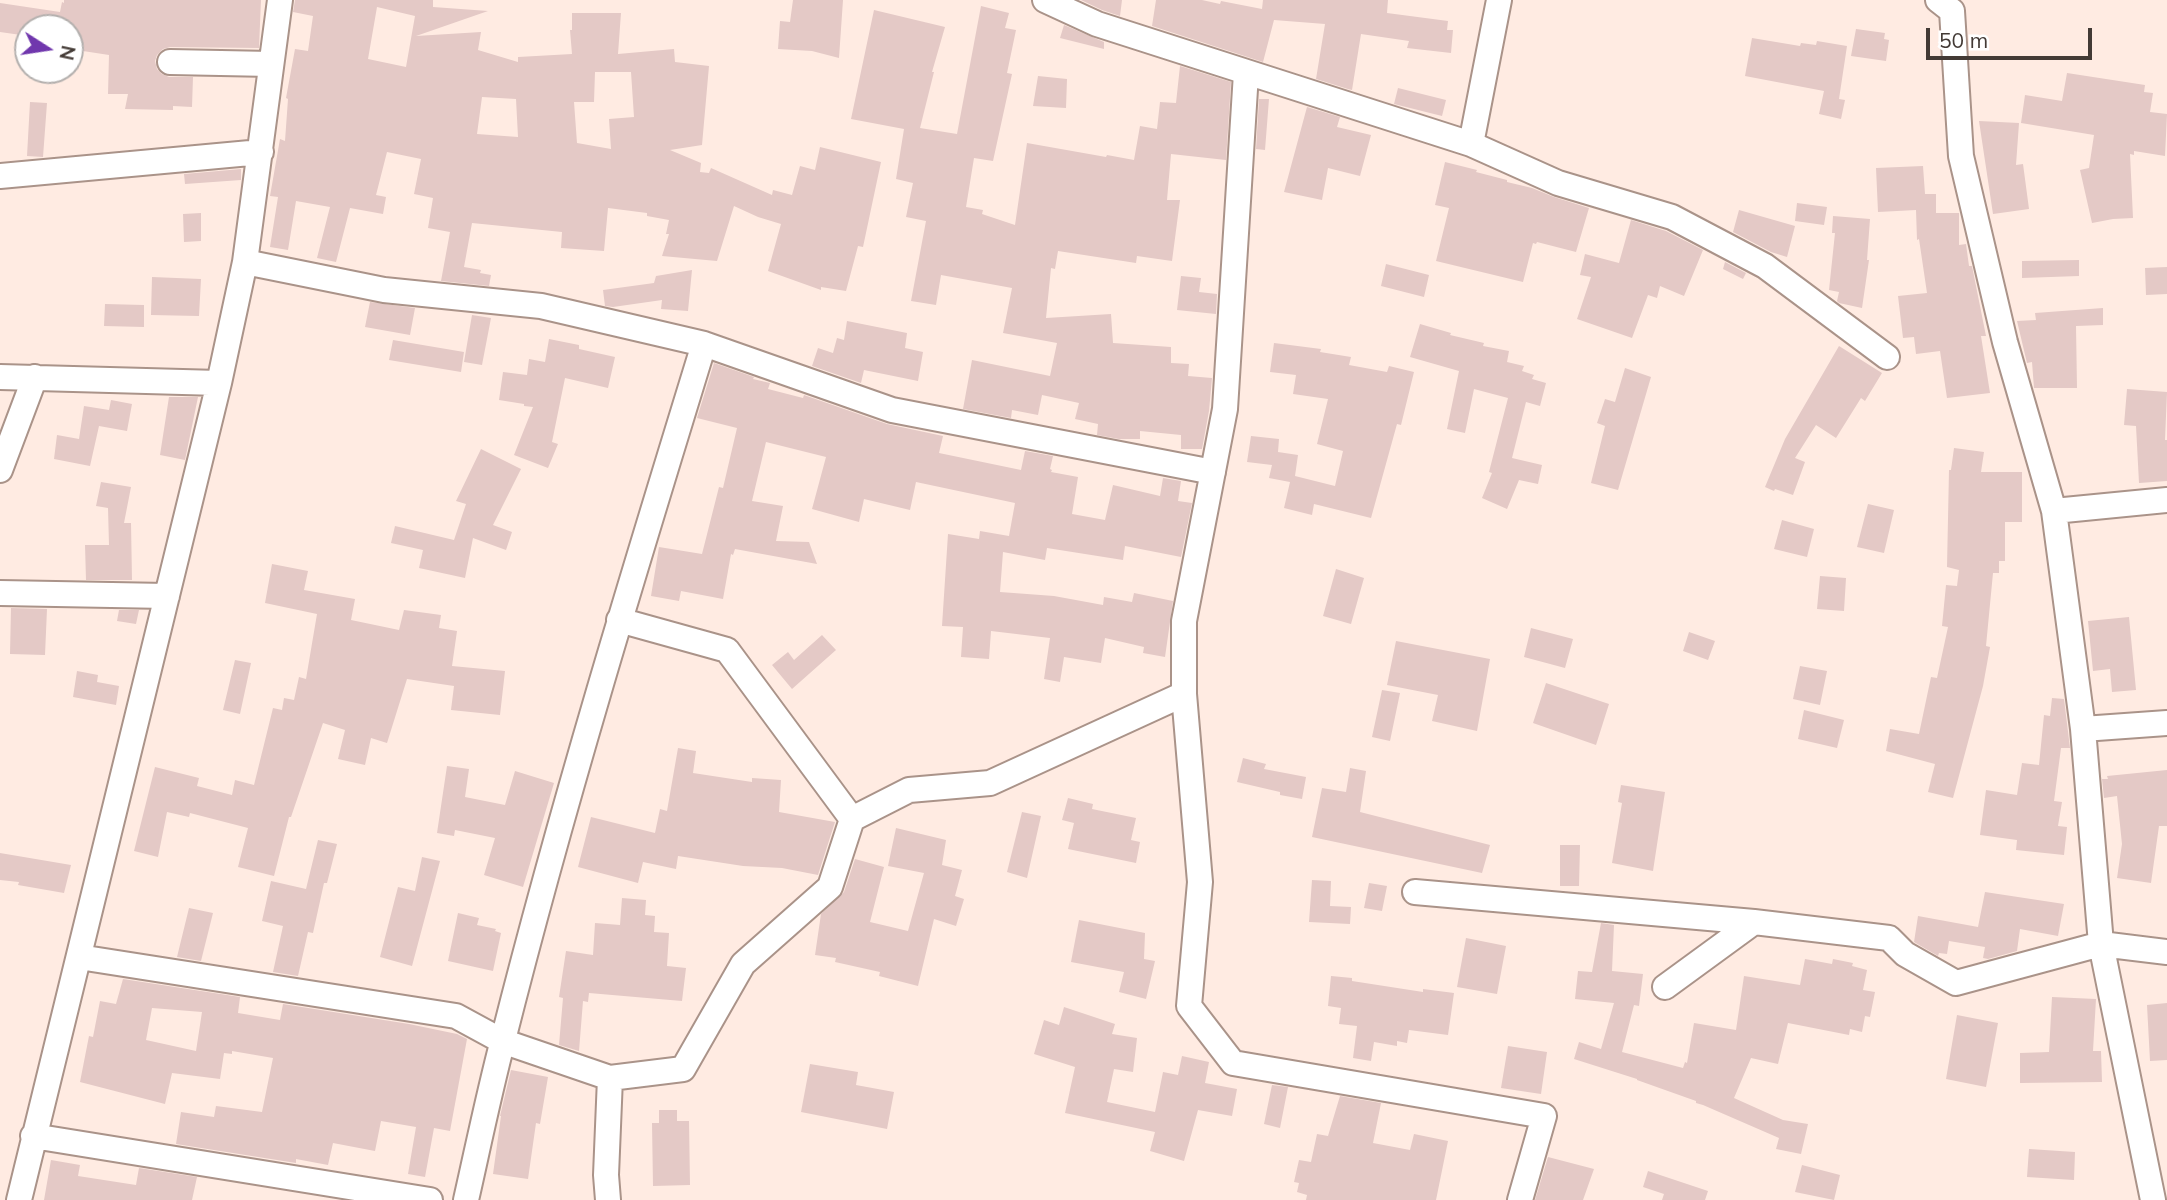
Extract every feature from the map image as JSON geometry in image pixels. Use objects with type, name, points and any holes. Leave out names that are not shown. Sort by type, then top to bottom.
[{"type":"street","points":[[19,1200],[219,383],[245,262],[280,0]]},
{"type":"street","points":[[1045,0],[1097,24],[1471,144],[1558,183],[1672,217],[1765,266],[1887,357]]},
{"type":"street","points":[[1471,144],[1499,0]]},
{"type":"street","points":[[1947,4],[1961,156],[2005,342],[2054,511],[2083,729],[2101,944],[2153,1200]]},
{"type":"street","points":[[170,62],[271,64]]},
{"type":"street","points":[[1246,73],[1225,409],[1184,621],[1184,694],[1200,882],[1189,1006],[1233,1063],[1544,1116],[1520,1200]]},
{"type":"street","points":[[0,176],[261,152]]},
{"type":"street","points":[[245,262],[384,290],[541,306],[704,344],[892,410],[1213,472]]},
{"type":"street","points":[[466,1200],[502,1041],[619,620],[704,344]]},
{"type":"street","points":[[0,377],[219,383]]},
{"type":"street","points":[[0,470],[35,377]]},
{"type":"street","points":[[2054,511],[2167,500]]},
{"type":"street","points":[[0,593],[167,596]]},
{"type":"street","points":[[619,620],[727,650],[852,819]]},
{"type":"street","points":[[79,957],[456,1016],[502,1041],[610,1078],[682,1069],[743,964],[830,887],[852,819],[909,790],[990,783],[1184,694]]},
{"type":"street","points":[[2083,729],[2167,723]]},
{"type":"street","points":[[1415,892],[1754,922],[1889,938],[1905,954],[1956,983],[2101,944],[2167,952]]},
{"type":"street","points":[[1665,988],[1754,922]]},
{"type":"street","points":[[608,1200],[606,1175],[610,1078]]},
{"type":"street","points":[[33,1136],[430,1200]]},
{"type":"building","points":[[64,0],[261,0],[259,48],[163,49],[155,61],[162,74],[169,77],[193,77],[192,107],[173,106],[173,110],[125,109],[128,94],[108,94],[109,55],[84,51],[84,14],[14,14],[14,34],[0,32],[0,3],[60,12],[62,2],[64,3]]},
{"type":"building","points":[[295,0],[433,0],[433,7],[488,11],[416,36],[481,32],[478,50],[518,62],[518,57],[572,54],[572,13],[621,13],[618,54],[674,49],[675,62],[709,66],[702,145],[670,150],[701,163],[700,172],[709,173],[711,168],[772,195],[773,190],[792,195],[800,166],[815,170],[820,147],[881,162],[863,247],[858,246],[846,291],[821,287],[821,290],[768,271],[781,224],[734,206],[717,261],[662,256],[669,234],[666,234],[669,220],[647,216],[647,213],[608,208],[604,251],[561,248],[562,232],[472,223],[464,267],[491,275],[489,286],[441,281],[450,232],[428,228],[433,198],[414,194],[421,159],[387,152],[376,195],[386,197],[383,214],[350,208],[336,262],[317,258],[330,207],[296,201],[288,250],[270,247],[278,197],[270,196],[280,139],[285,141],[286,98],[295,49],[308,51],[313,16],[293,12]],"holes":[[[377,7],[415,16],[406,67],[368,59]],[[595,72],[631,72],[634,117],[609,119],[611,149],[577,143],[574,102],[594,102]],[[482,97],[516,99],[518,137],[477,134]]]},
{"type":"building","points":[[793,0],[843,0],[839,58],[812,51],[778,49],[780,21],[790,22]]},
{"type":"building","points":[[1081,0],[1122,0],[1120,16],[1102,10]]},
{"type":"building","points":[[1156,0],[1202,0],[1220,4],[1221,1],[1262,9],[1263,0],[1388,0],[1387,13],[1448,21],[1447,30],[1453,30],[1451,53],[1407,48],[1409,41],[1361,34],[1352,90],[1316,79],[1325,24],[1274,20],[1263,62],[1152,26]]},
{"type":"building","points":[[981,6],[1009,13],[1005,28],[1016,30],[1007,73],[1012,74],[993,161],[974,158],[966,207],[983,210],[982,214],[1015,225],[1027,143],[1134,160],[1140,126],[1157,129],[1160,102],[1176,103],[1180,66],[1231,82],[1226,160],[1171,154],[1167,200],[1180,200],[1172,261],[1137,256],[1136,263],[1058,251],[1055,269],[1051,268],[1046,318],[1111,314],[1113,343],[1171,347],[1171,363],[1189,364],[1188,376],[1212,378],[1202,449],[1181,449],[1181,435],[1140,431],[1140,439],[1119,439],[1097,435],[1098,424],[1075,419],[1079,403],[1042,395],[1038,415],[1012,410],[1011,418],[963,409],[972,360],[1050,376],[1057,343],[1003,333],[1012,288],[941,275],[936,305],[911,301],[926,221],[906,217],[913,183],[896,179],[904,129],[851,119],[874,10],[945,27],[920,128],[957,134]]},
{"type":"building","points":[[1064,25],[1104,42],[1104,49],[1060,38]]},
{"type":"building","points":[[1856,29],[1885,33],[1884,39],[1889,40],[1886,61],[1851,56]]},
{"type":"building","points":[[1752,38],[1800,46],[1801,43],[1816,45],[1817,41],[1847,46],[1839,99],[1845,100],[1841,119],[1819,114],[1824,91],[1745,76]]},
{"type":"building","points":[[2067,73],[2145,85],[2144,92],[2153,93],[2150,112],[2167,114],[2165,156],[2134,151],[2134,155],[2130,154],[2133,218],[2092,223],[2080,170],[2089,168],[2094,135],[2021,123],[2025,95],[2062,101]]},
{"type":"building","points":[[1038,76],[1067,79],[1066,108],[1033,106]]},
{"type":"building","points":[[1398,88],[1446,100],[1442,116],[1394,104]]},
{"type":"building","points":[[1259,99],[1269,99],[1265,150],[1256,149]]},
{"type":"building","points":[[30,102],[47,103],[43,157],[27,156]]},
{"type":"building","points":[[1307,107],[1340,117],[1337,127],[1371,135],[1360,176],[1328,168],[1322,200],[1284,192]]},
{"type":"building","points":[[1979,121],[2019,123],[2016,165],[2023,164],[2029,209],[1993,214]]},
{"type":"building","points":[[1445,162],[1477,170],[1476,172],[1589,208],[1576,252],[1533,243],[1523,282],[1436,261],[1449,208],[1435,205]]},
{"type":"building","points":[[1923,166],[1925,194],[1936,194],[1936,213],[1959,213],[1959,245],[1966,244],[1986,336],[1981,336],[1990,393],[1947,398],[1940,351],[1916,354],[1914,337],[1903,338],[1898,296],[1927,293],[1919,239],[1917,240],[1916,210],[1878,212],[1876,168]]},
{"type":"building","points":[[241,169],[241,180],[185,184],[184,174]]},
{"type":"building","points":[[1797,203],[1827,207],[1824,225],[1795,221]]},
{"type":"building","points":[[1739,210],[1795,226],[1787,257],[1771,252],[1733,232]]},
{"type":"building","points":[[201,213],[201,241],[184,242],[183,214]]},
{"type":"building","points":[[1833,216],[1870,219],[1869,260],[1862,308],[1839,303],[1839,292],[1829,290],[1835,233],[1832,233]]},
{"type":"building","points":[[1631,220],[1666,231],[1703,250],[1684,296],[1660,286],[1657,298],[1648,295],[1632,338],[1577,319],[1591,277],[1580,275],[1585,254],[1619,263]]},
{"type":"building","points":[[2079,260],[2079,276],[2022,278],[2022,261]]},
{"type":"building","points":[[1725,262],[1746,273],[1743,279],[1723,269]]},
{"type":"building","points":[[1386,264],[1429,275],[1424,297],[1381,286]]},
{"type":"building","points":[[2167,267],[2167,294],[2146,295],[2145,268]]},
{"type":"building","points":[[692,270],[688,311],[661,309],[662,300],[605,306],[603,290],[654,283],[656,276]]},
{"type":"building","points":[[1181,276],[1201,278],[1199,292],[1217,294],[1216,314],[1177,310]]},
{"type":"building","points":[[152,277],[201,279],[199,316],[151,315]]},
{"type":"building","points":[[370,302],[415,308],[410,335],[365,327]]},
{"type":"building","points":[[105,304],[144,305],[144,327],[104,326]]},
{"type":"building","points":[[2103,308],[2103,325],[2076,326],[2077,388],[2034,388],[2032,362],[2027,363],[2017,321],[2036,320],[2035,313]]},
{"type":"building","points":[[472,315],[491,318],[482,365],[464,362]]},
{"type":"building","points":[[847,321],[907,333],[905,348],[923,352],[918,381],[864,370],[861,383],[812,366],[818,348],[833,353],[837,338],[844,340]]},
{"type":"building","points":[[1420,324],[1484,343],[1483,346],[1509,351],[1507,362],[1524,366],[1522,371],[1534,375],[1532,379],[1546,383],[1540,406],[1526,402],[1512,458],[1542,465],[1538,484],[1519,480],[1507,509],[1482,498],[1492,473],[1489,472],[1508,398],[1474,389],[1465,433],[1447,429],[1459,371],[1410,357]]},
{"type":"building","points":[[549,339],[579,345],[579,349],[615,357],[608,388],[565,378],[552,442],[558,444],[548,468],[514,455],[533,407],[499,400],[503,372],[527,375],[529,359],[545,362]]},
{"type":"building","points":[[393,340],[464,352],[461,372],[389,360]]},
{"type":"building","points":[[1274,343],[1321,349],[1320,352],[1351,357],[1349,365],[1387,372],[1389,366],[1414,372],[1401,425],[1397,424],[1371,518],[1314,504],[1312,515],[1284,508],[1290,482],[1269,478],[1272,465],[1247,462],[1251,436],[1279,439],[1278,452],[1298,455],[1295,476],[1335,486],[1343,451],[1317,444],[1328,399],[1293,394],[1296,375],[1270,372]]},
{"type":"building","points":[[1839,346],[1882,373],[1865,401],[1861,398],[1836,438],[1816,425],[1795,458],[1805,462],[1793,495],[1765,487],[1785,439]]},
{"type":"building","points":[[714,363],[770,383],[768,389],[803,398],[804,395],[887,424],[943,436],[939,453],[1021,470],[1025,451],[1053,456],[1051,472],[1078,477],[1072,514],[1105,520],[1113,485],[1160,496],[1163,478],[1181,481],[1178,501],[1192,503],[1181,557],[1125,546],[1123,560],[1047,548],[1045,560],[1003,552],[1000,592],[1054,596],[1103,605],[1104,597],[1132,602],[1134,593],[1173,601],[1165,657],[1143,653],[1144,647],[1105,638],[1101,663],[1064,657],[1060,682],[1044,679],[1050,638],[991,631],[989,659],[961,657],[963,627],[942,626],[948,534],[979,539],[980,531],[1009,536],[1015,503],[916,482],[910,510],[864,499],[859,522],[812,509],[826,457],[766,442],[752,501],[783,506],[776,541],[809,542],[817,564],[735,549],[733,555],[731,554],[723,599],[681,591],[679,601],[651,596],[659,547],[702,554],[719,487],[723,488],[737,428],[697,418]]},
{"type":"building","points":[[1625,368],[1651,377],[1618,490],[1591,483],[1605,426],[1597,423],[1605,399],[1615,402]]},
{"type":"building","points":[[2127,389],[2167,392],[2167,481],[2139,483],[2136,426],[2124,425]]},
{"type":"building","points":[[169,397],[198,397],[185,460],[160,455]]},
{"type":"building","points":[[111,400],[132,404],[127,431],[99,426],[90,466],[54,459],[57,435],[79,439],[84,406],[109,410]]},
{"type":"building","points":[[1954,448],[1984,452],[1981,472],[2022,472],[2022,522],[2005,522],[2005,561],[1999,561],[1999,573],[1993,573],[1986,646],[1990,647],[1983,686],[1953,798],[1928,792],[1935,764],[1886,751],[1890,729],[1919,734],[1931,677],[1937,678],[1948,627],[1942,626],[1946,585],[1957,586],[1959,570],[1947,567],[1949,470]]},
{"type":"building","points":[[481,449],[521,469],[493,525],[512,532],[506,550],[473,538],[465,578],[419,568],[423,550],[391,543],[395,526],[454,540],[466,504],[456,501]]},
{"type":"building","points":[[101,482],[131,487],[124,523],[131,523],[132,580],[86,580],[85,545],[109,545],[108,508],[96,506]]},
{"type":"building","points":[[1868,504],[1894,510],[1884,553],[1857,547]]},
{"type":"building","points":[[1782,520],[1814,529],[1807,557],[1774,549]]},
{"type":"building","points":[[272,564],[308,571],[304,590],[355,599],[351,620],[399,630],[404,610],[441,615],[439,628],[457,631],[452,666],[505,671],[500,715],[451,710],[454,686],[407,679],[387,743],[371,738],[365,765],[338,759],[345,730],[323,723],[289,817],[274,876],[238,867],[248,828],[190,813],[189,817],[167,812],[158,857],[134,851],[155,767],[199,778],[197,786],[232,795],[235,780],[254,785],[273,708],[282,710],[284,698],[294,700],[299,677],[306,679],[317,614],[265,603]]},
{"type":"building","points":[[1336,569],[1364,578],[1351,624],[1323,616]]},
{"type":"building","points":[[1820,576],[1846,578],[1844,611],[1817,609]]},
{"type":"building","points":[[11,608],[47,609],[45,655],[10,654]]},
{"type":"building","points":[[119,610],[139,610],[136,624],[117,621]]},
{"type":"building","points":[[2129,617],[2136,690],[2112,692],[2110,669],[2093,671],[2088,621]]},
{"type":"building","points":[[1531,628],[1573,639],[1565,668],[1524,657]]},
{"type":"building","points":[[1689,632],[1715,641],[1708,660],[1683,651]]},
{"type":"building","points":[[822,635],[836,650],[792,689],[772,665],[788,652],[794,660]]},
{"type":"building","points":[[1396,641],[1490,659],[1477,731],[1432,721],[1438,695],[1387,685]]},
{"type":"building","points":[[235,660],[251,663],[240,714],[223,710]]},
{"type":"building","points":[[1800,666],[1827,671],[1820,705],[1793,699]]},
{"type":"building","points":[[77,671],[98,675],[97,682],[119,686],[116,705],[73,697]]},
{"type":"building","points":[[1546,683],[1609,704],[1596,745],[1533,723]]},
{"type":"building","points":[[1382,690],[1400,693],[1390,741],[1372,737]]},
{"type":"building","points":[[2052,698],[2064,699],[2070,748],[2061,748],[2054,801],[2062,802],[2058,826],[2067,827],[2064,855],[2016,850],[2017,840],[1980,835],[1986,790],[2017,795],[2022,763],[2039,765],[2044,715],[2050,716]]},
{"type":"building","points":[[1804,710],[1844,720],[1837,748],[1798,739]]},
{"type":"building","points":[[678,748],[696,751],[693,773],[752,782],[752,778],[781,780],[779,812],[835,822],[818,875],[678,856],[676,869],[643,862],[638,883],[578,867],[591,817],[655,833],[660,809],[667,811]]},
{"type":"building","points":[[1243,758],[1266,764],[1264,769],[1306,777],[1302,799],[1237,782]]},
{"type":"building","points":[[447,766],[469,769],[465,797],[505,805],[515,771],[554,783],[523,887],[484,875],[495,838],[455,830],[454,836],[437,833]]},
{"type":"building","points":[[1350,768],[1366,771],[1360,812],[1490,845],[1482,873],[1312,837],[1322,788],[1346,792]]},
{"type":"building","points":[[2167,770],[2167,826],[2159,826],[2151,883],[2117,878],[2122,844],[2117,796],[2104,798],[2102,779],[2108,779],[2107,776]]},
{"type":"building","points":[[1621,785],[1665,792],[1653,871],[1612,863],[1622,803],[1618,802]]},
{"type":"building","points":[[1068,798],[1093,804],[1092,809],[1136,818],[1131,840],[1140,842],[1136,863],[1068,849],[1074,823],[1062,820]]},
{"type":"building","points":[[1022,812],[1041,816],[1027,878],[1007,872]]},
{"type":"building","points":[[896,828],[946,840],[942,865],[962,870],[955,896],[964,899],[956,926],[934,919],[918,986],[879,976],[880,972],[835,962],[836,958],[815,955],[821,914],[844,892],[855,859],[884,867],[870,922],[908,931],[924,873],[888,866]]},
{"type":"building","points":[[318,840],[337,844],[327,883],[324,883],[313,933],[308,932],[298,976],[273,972],[283,926],[262,921],[271,881],[306,889]]},
{"type":"building","points":[[1560,845],[1580,845],[1579,886],[1560,886]]},
{"type":"building","points":[[0,853],[71,865],[64,893],[0,880]]},
{"type":"building","points":[[422,857],[440,861],[412,966],[380,957],[398,887],[415,891]]},
{"type":"building","points":[[1312,880],[1331,881],[1330,906],[1351,907],[1350,924],[1309,922]]},
{"type":"building","points":[[1369,883],[1387,886],[1382,911],[1364,908]]},
{"type":"building","points":[[1985,892],[2064,904],[2058,936],[2020,929],[2017,951],[1988,959],[1983,958],[1985,947],[1949,941],[1947,954],[1939,953],[1938,956],[1914,942],[1918,916],[1978,927]]},
{"type":"building","points":[[622,898],[646,900],[645,915],[655,916],[654,932],[669,933],[667,966],[686,968],[682,1001],[589,993],[588,1002],[583,1001],[579,1051],[559,1045],[563,998],[559,997],[566,951],[593,955],[595,923],[620,925]]},
{"type":"building","points":[[189,908],[213,913],[201,961],[177,957]]},
{"type":"building","points":[[458,913],[479,918],[477,925],[496,929],[495,931],[501,933],[493,971],[448,961]]},
{"type":"building","points":[[1079,920],[1145,933],[1144,959],[1155,961],[1146,999],[1119,992],[1124,972],[1071,962]]},
{"type":"building","points":[[1601,923],[1614,925],[1612,971],[1643,974],[1639,1006],[1634,1005],[1622,1052],[1683,1068],[1685,1062],[1687,1063],[1694,1023],[1736,1030],[1744,976],[1800,985],[1805,959],[1832,964],[1833,959],[1853,963],[1852,966],[1867,970],[1863,990],[1875,992],[1870,1017],[1865,1016],[1862,1032],[1850,1029],[1849,1035],[1788,1023],[1778,1064],[1751,1058],[1734,1098],[1783,1120],[1808,1124],[1801,1154],[1776,1149],[1779,1138],[1696,1101],[1574,1059],[1579,1042],[1601,1049],[1614,1003],[1575,999],[1578,971],[1592,972]]},
{"type":"building","points":[[1466,938],[1506,946],[1497,994],[1457,987]]},
{"type":"building","points":[[1331,976],[1423,992],[1423,989],[1454,993],[1448,1035],[1409,1030],[1407,1043],[1397,1041],[1397,1046],[1374,1042],[1371,1061],[1353,1058],[1357,1026],[1339,1024],[1341,1008],[1328,1006]]},
{"type":"building","points":[[123,979],[240,997],[238,1013],[280,1020],[283,1004],[457,1034],[467,1039],[450,1131],[434,1128],[425,1177],[408,1174],[416,1127],[381,1121],[375,1151],[333,1143],[328,1165],[296,1159],[296,1163],[176,1144],[181,1112],[214,1117],[216,1106],[262,1112],[273,1058],[232,1051],[232,1054],[224,1053],[220,1079],[172,1073],[165,1104],[80,1082],[89,1036],[93,1037],[100,1001],[116,1004]],"holes":[[[152,1008],[202,1012],[196,1051],[146,1040]]]},
{"type":"building","points":[[2052,997],[2096,999],[2093,1051],[2101,1051],[2102,1082],[2020,1083],[2020,1053],[2049,1052]]},
{"type":"building","points":[[2167,1003],[2167,1060],[2150,1061],[2147,1005]]},
{"type":"building","points":[[1064,1007],[1115,1024],[1112,1034],[1137,1038],[1133,1072],[1114,1069],[1107,1102],[1155,1112],[1163,1072],[1178,1075],[1182,1056],[1209,1062],[1205,1083],[1237,1089],[1232,1116],[1198,1110],[1184,1161],[1150,1151],[1155,1132],[1065,1113],[1075,1067],[1034,1054],[1044,1020],[1059,1025]]},
{"type":"building","points":[[1957,1015],[1998,1023],[1986,1087],[1946,1079]]},
{"type":"building","points":[[1508,1046],[1547,1052],[1541,1094],[1501,1088]]},
{"type":"building","points":[[810,1064],[858,1072],[856,1085],[894,1092],[887,1129],[801,1112]]},
{"type":"building","points":[[511,1070],[548,1077],[540,1124],[536,1123],[528,1179],[493,1174],[500,1116]]},
{"type":"building","points":[[1272,1085],[1288,1087],[1280,1128],[1264,1124]]},
{"type":"building","points":[[1340,1096],[1381,1103],[1373,1143],[1410,1150],[1414,1134],[1448,1141],[1436,1200],[1306,1200],[1307,1195],[1297,1192],[1299,1183],[1294,1182],[1299,1160],[1311,1162],[1317,1134],[1328,1136]]},
{"type":"building","points":[[659,1110],[677,1110],[677,1121],[689,1121],[690,1185],[653,1186],[652,1123],[659,1123]]},
{"type":"building","points":[[2029,1149],[2075,1152],[2074,1180],[2027,1177]]},
{"type":"building","points":[[1548,1157],[1594,1169],[1583,1200],[1535,1200]]},
{"type":"building","points":[[51,1160],[80,1165],[78,1176],[136,1185],[139,1168],[197,1177],[192,1200],[44,1200]]},
{"type":"building","points":[[1802,1165],[1840,1175],[1834,1200],[1795,1192]]},
{"type":"building","points":[[1648,1171],[1708,1191],[1705,1200],[1662,1200],[1664,1194],[1643,1187]]}]
